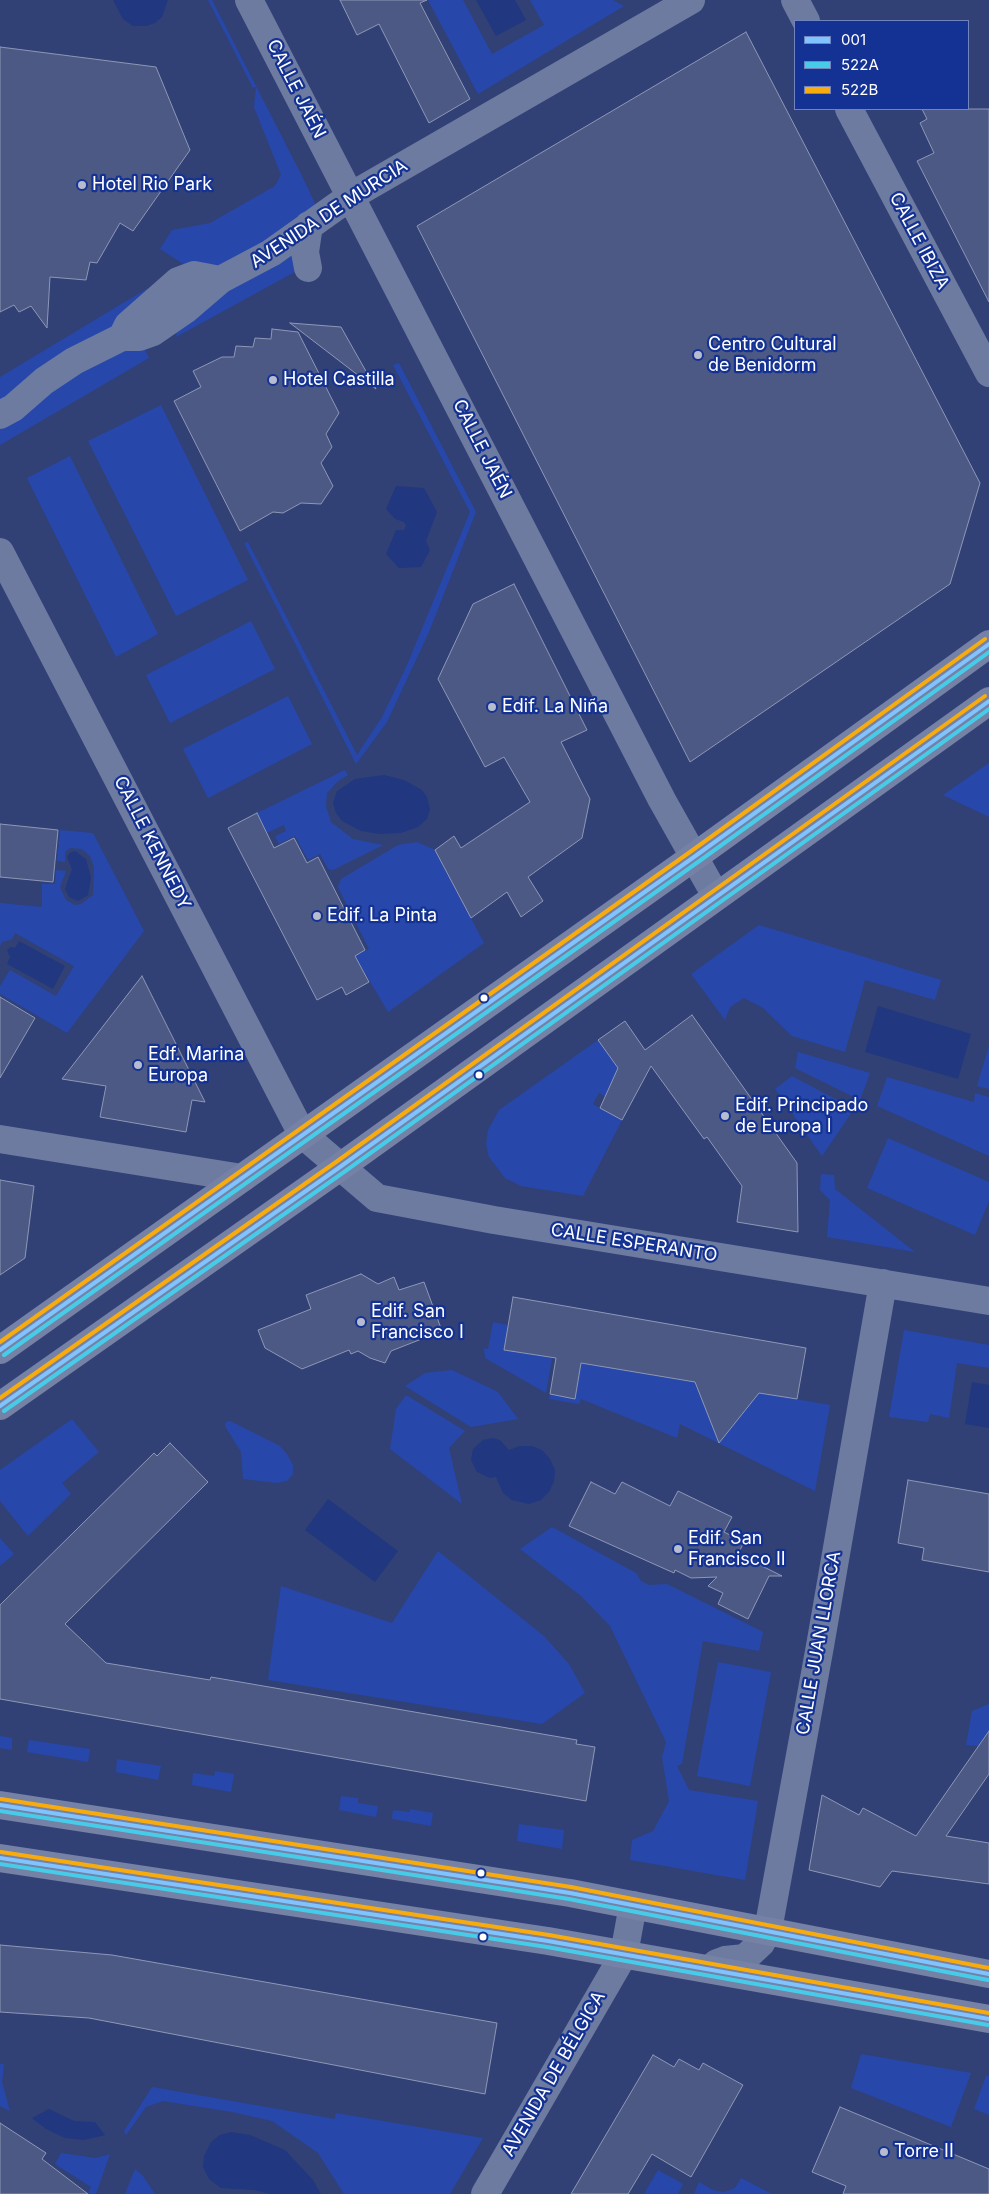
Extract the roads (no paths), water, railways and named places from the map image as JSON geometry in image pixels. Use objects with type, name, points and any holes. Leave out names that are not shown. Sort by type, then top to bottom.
[{"type":"main road","points":[[0,1350],[694,857],[989,644]]},
{"type":"main road","points":[[0,1406],[340,1167],[989,700]]},
{"type":"main road","points":[[0,1804],[633,1905],[989,1974]]},
{"type":"main road","points":[[0,1858],[624,1954],[989,2019]]},
{"type":"street","name":"CALLE JAÉN","points":[[250,0],[662,800],[716,896]]},
{"type":"street","name":"AVENIDA DE MURCIA","points":[[0,414],[13,408],[44,381],[74,361],[122,337],[139,337],[153,332],[185,310],[220,280],[271,253],[351,196],[691,0]]},
{"type":"street","points":[[795,0],[805,20]]},
{"type":"street","name":"CALLE IBIZA","points":[[850,110],[989,374]]},
{"type":"street","points":[[308,268],[305,252],[309,225]]},
{"type":"street","name":"CALLE KENNEDY","points":[[0,552],[302,1134]]},
{"type":"street","name":"CALLE ESPERANTO","points":[[302,1134],[377,1198],[385,1201],[989,1301]]},
{"type":"street","points":[[0,1139],[242,1178]]},
{"type":"street","name":"CALLE JUAN LLORCA","points":[[710,1969],[717,1963],[745,1958],[761,1943],[768,1930],[820,1646],[883,1282]]},
{"type":"street","name":"AVENIDA DE BÉLGICA","points":[[485,2194],[624,1954],[633,1905]]},
{"type":"place","name":"Hotel Rio Park","points":[[82,185]]},
{"type":"place","name":"Centro Cultural de Benidorm","points":[[698,355]]},
{"type":"place","name":"Hotel Castilla","points":[[273,380]]},
{"type":"place","name":"Edif. La Niña","points":[[492,707]]},
{"type":"place","name":"Edif. La Pinta","points":[[317,916]]},
{"type":"place","name":"Edf. Marina Europa","points":[[138,1065]]},
{"type":"place","name":"Edif. Principado de Europa I","points":[[725,1116]]},
{"type":"place","name":"Edif. San Francisco I","points":[[361,1322]]},
{"type":"place","name":"Edif. San Francisco II","points":[[678,1549]]},
{"type":"place","name":"Torre II","points":[[884,2152]]}]
